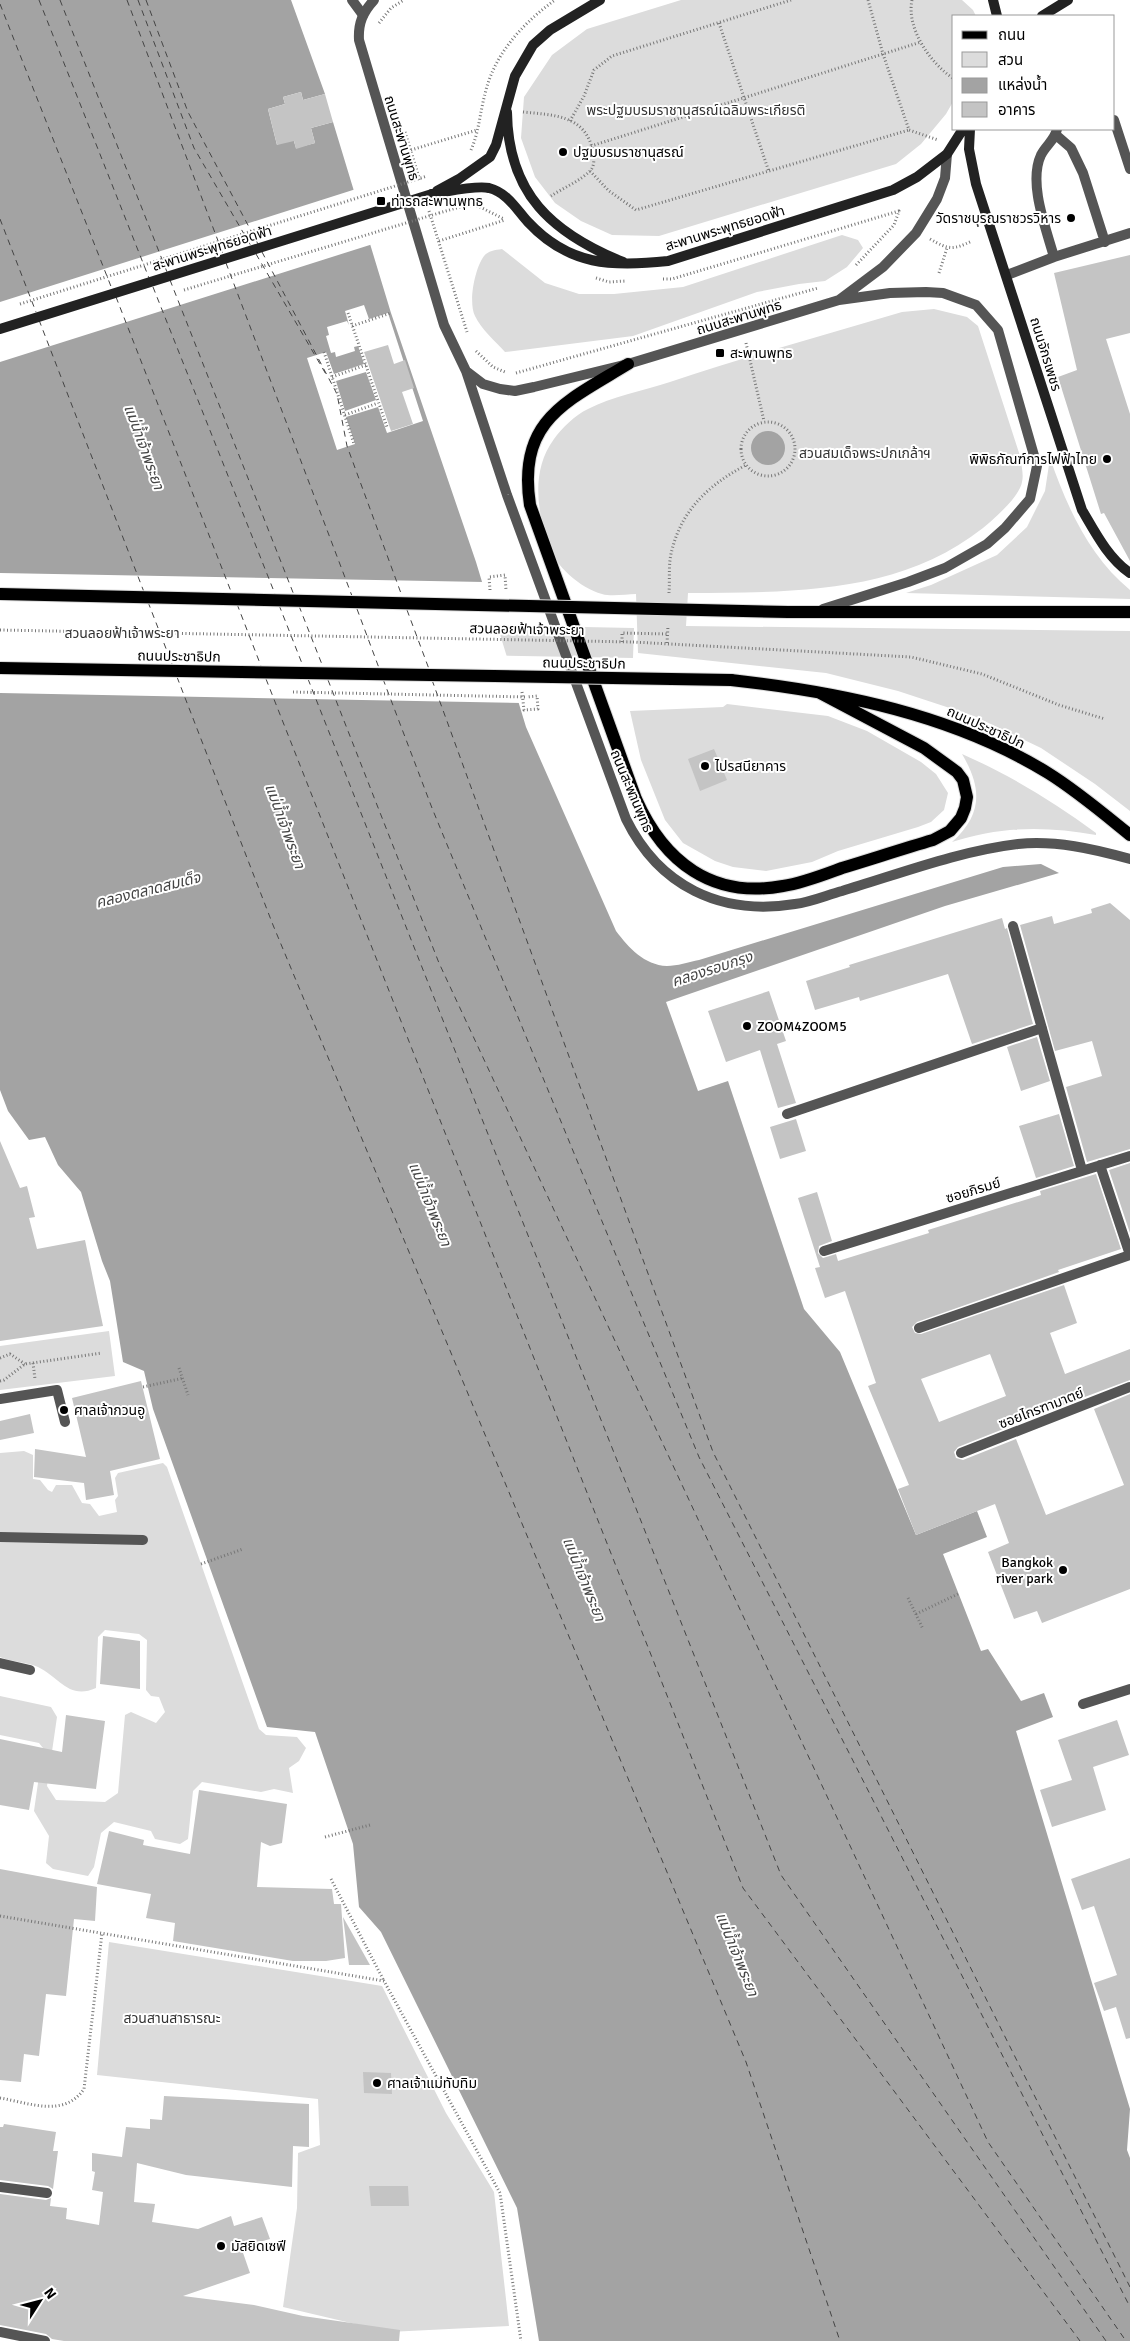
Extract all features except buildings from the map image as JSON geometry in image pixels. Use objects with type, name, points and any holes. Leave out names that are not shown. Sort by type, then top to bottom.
[{"type":"main road","name":"สะพานพระพุทธยอดฟ้า","points":[[432,194],[459,179],[490,157],[496,145],[515,76],[533,45],[550,30],[600,0]]},
{"type":"main road","points":[[993,0],[997,15]]},
{"type":"main road","points":[[1044,15],[1068,0]]},
{"type":"main road","points":[[508,99],[510,137],[516,162],[524,183],[539,208],[548,219],[572,237],[630,265]]},
{"type":"main road","points":[[950,150],[962,130]]},
{"type":"main road","name":"ถนนจักรเพชร","points":[[970,130],[971,168],[1082,510],[1111,556],[1130,574]]},
{"type":"main road","name":"สะพานพระพุทธยอดฟ้า","points":[[0,329],[432,194],[488,188],[507,197],[532,226],[552,244],[579,258],[601,263],[630,265],[668,261],[892,190],[917,177],[950,150]]},
{"type":"main road","points":[[628,364],[560,406],[545,422],[531,452],[527,488],[530,505],[636,799],[653,833],[678,862],[710,880],[728,886],[775,888],[933,840],[950,831],[965,808],[967,798],[963,780],[957,772],[937,756],[914,742],[820,693]]},
{"type":"main road","points":[[0,594],[788,612],[1130,612]]},
{"type":"main road","name":"ถนนประชาธิปก","points":[[0,668],[731,680],[795,687],[911,714],[960,729],[1048,773],[1089,802],[1130,835]]},
{"type":"street","points":[[352,0],[363,15],[374,0]]},
{"type":"street","name":"ถนนสะพานพุทธ","points":[[363,15],[359,26],[363,55],[444,325],[466,371],[507,495],[626,819],[636,839],[650,857],[683,887],[720,900],[743,905],[795,904],[978,852],[1019,844],[1075,846],[1130,859]]},
{"type":"street","points":[[1115,123],[1130,169]]},
{"type":"street","points":[[1054,256],[1040,205],[1036,176],[1041,155],[1056,132],[1071,148],[1083,173],[1105,242]]},
{"type":"street","name":"ถนนสะพานพุทธ","points":[[466,371],[483,384],[500,389],[515,390],[628,364],[839,300],[883,267],[916,233],[937,199],[946,178],[950,150]]},
{"type":"street","points":[[1007,275],[1054,256],[1130,233]]},
{"type":"street","points":[[813,612],[946,568],[987,544],[1005,528],[1030,499],[1037,466],[1011,367],[998,330],[976,305],[943,293],[926,292],[890,293],[839,300]]},
{"type":"street","points":[[1013,926],[1082,1170]]},
{"type":"street","points":[[787,1114],[1042,1028]]},
{"type":"street","name":"ซอยภิรมย์","points":[[824,1251],[1130,1156]]},
{"type":"street","points":[[919,1328],[1130,1255],[1100,1165]]},
{"type":"street","name":"ซอยไกรฑามาตย์","points":[[961,1453],[1130,1387]]},
{"type":"street","points":[[0,1399],[56,1390],[65,1422]]},
{"type":"street","points":[[0,1536],[143,1540]]},
{"type":"street","points":[[0,1663],[30,1670]]},
{"type":"street","points":[[1083,1704],[1130,1689]]},
{"type":"street","points":[[0,2187],[47,2193]]},
{"type":"street","points":[[0,2332],[45,2341]]},
{"type":"path","points":[[468,154],[474,142],[485,92],[502,52],[535,14],[555,0]]},
{"type":"path","points":[[570,121],[584,96],[594,70],[612,56],[791,0]]},
{"type":"path","points":[[868,0],[883,54],[909,130]]},
{"type":"path","points":[[912,0],[913,20],[927,54],[940,69],[952,78]]},
{"type":"path","points":[[719,23],[768,172]]},
{"type":"path","points":[[591,146],[921,42]]},
{"type":"path","points":[[523,112],[546,114],[580,125],[591,146],[594,158],[590,171],[550,197]]},
{"type":"path","points":[[411,150],[477,130]]},
{"type":"path","points":[[590,171],[609,191],[636,210],[909,130],[950,150]]},
{"type":"path","points":[[19,304],[434,173]]},
{"type":"path","points":[[182,291],[439,213]]},
{"type":"path","points":[[439,241],[505,220]]},
{"type":"path","points":[[926,237],[947,248],[958,247],[972,241]]},
{"type":"path","points":[[939,273],[947,248]]},
{"type":"path","points":[[348,313],[387,427]]},
{"type":"path","points":[[352,326],[391,313]]},
{"type":"path","points":[[744,330],[764,421]]},
{"type":"path","points":[[324,352],[354,444]]},
{"type":"path","points":[[332,377],[366,365]]},
{"type":"path","points":[[344,415],[378,403]]},
{"type":"path","points":[[764,421],[781,425],[793,437],[794,454],[786,469],[771,476],[753,471],[746,465],[741,447],[743,438],[748,430],[764,421]]},
{"type":"path","points":[[669,599],[671,551],[679,528],[708,488],[746,465]]},
{"type":"path","points":[[667,643],[668,617]]},
{"type":"path","name":"สวนลอยฟ้าเจ้าพระยา","points":[[0,630],[667,643],[911,657],[982,674],[1059,705],[1105,719]]},
{"type":"path","points":[[622,642],[622,633],[668,634]]},
{"type":"path","points":[[527,697],[537,696],[538,709],[524,710],[522,690],[530,690]]},
{"type":"path","points":[[0,1381],[26,1364],[102,1353]]},
{"type":"path","points":[[0,1358],[10,1354],[26,1364]]},
{"type":"path","points":[[179,1368],[188,1394]]},
{"type":"path","points":[[143,1387],[184,1378]]},
{"type":"path","points":[[201,1564],[244,1549]]},
{"type":"path","points":[[916,1614],[958,1594]]},
{"type":"path","points":[[908,1598],[923,1629]]},
{"type":"path","points":[[325,1837],[370,1825]]},
{"type":"path","points":[[331,1879],[384,1981],[500,2193],[521,2341]]},
{"type":"path","points":[[0,1916],[384,1981]]},
{"type":"path","points":[[0,2098],[58,2107],[73,2101],[84,2089],[102,1933]]},
{"type":"green space","name":"พระปฐมบรมราชานุสรณ์เฉลิมพระเกียรติ","points":[[681,0],[962,0],[976,15],[952,15],[952,104],[946,114],[921,144],[896,164],[659,236],[612,235],[581,221],[555,203],[535,177],[521,138],[524,97],[552,55],[587,29]]},
{"type":"green space","points":[[842,235],[858,240],[863,248],[847,267],[825,281],[757,292],[633,336],[505,352],[481,326],[473,310],[473,285],[478,268],[486,254],[497,250],[502,249],[545,283],[579,294],[614,294],[683,287]]},
{"type":"green space","name":"สวนสมเด็จพระปกเกล้าฯ","points":[[934,309],[967,317],[978,326],[1020,456],[1023,472],[1022,482],[1017,494],[983,528],[950,550],[916,566],[879,578],[804,590],[688,593],[686,626],[1130,631],[1130,811],[1095,784],[1041,748],[974,716],[898,691],[826,673],[638,653],[636,594],[606,595],[585,587],[562,568],[551,552],[541,518],[538,490],[539,477],[547,451],[554,439],[578,415],[617,397],[728,363],[902,312]]},
{"type":"green space","points":[[1050,458],[1064,495],[1081,530],[1115,577],[1130,590],[1130,599],[906,593],[931,585],[997,555],[1027,527],[1045,491]]},
{"type":"green space","name":"สวนลอยฟ้าเจ้าพระยา","points":[[0,615],[634,628],[633,658],[0,646]]},
{"type":"green space","points":[[727,704],[828,716],[867,731],[921,762],[936,774],[948,793],[944,810],[931,822],[838,851],[812,862],[766,871],[733,867],[715,861],[683,843],[665,820],[641,760],[630,711],[723,707]]},
{"type":"green space","points":[[962,754],[997,771],[1048,800],[1096,833],[1096,835],[1059,830],[1024,829],[988,833],[952,842],[969,821],[974,811],[976,800],[973,778]]},
{"type":"green space","points":[[109,1331],[115,1376],[0,1390],[0,1346]]},
{"type":"green space","points":[[24,1451],[33,1455],[33,1479],[40,1480],[52,1492],[56,1485],[72,1485],[82,1503],[90,1504],[99,1516],[117,1512],[115,1500],[118,1496],[115,1478],[118,1473],[163,1463],[167,1467],[259,1729],[266,1735],[297,1737],[306,1748],[299,1761],[289,1768],[293,1793],[274,1789],[261,1792],[202,1782],[193,1791],[188,1839],[180,1844],[155,1839],[151,1831],[114,1822],[101,1833],[94,1867],[88,1876],[53,1869],[46,1863],[49,1836],[34,1811],[43,1748],[39,1743],[0,1735],[0,1696],[51,1707],[57,1717],[47,1786],[56,1800],[105,1802],[118,1793],[125,1715],[131,1712],[156,1723],[165,1712],[159,1697],[151,1696],[146,1690],[147,1640],[139,1634],[105,1630],[98,1637],[96,1688],[87,1691],[72,1690],[38,1667],[0,1657],[0,1453]]},
{"type":"green space","name":"สวนสานสาธารณะ","points":[[109,1942],[382,1986],[446,2113],[494,2192],[509,2326],[389,2332],[283,2307],[297,2208],[298,2153],[320,2145],[318,2099],[97,2075]]},
{"type":"water","points":[[0,0],[291,0],[325,94],[303,100],[301,92],[283,97],[285,104],[268,109],[277,145],[292,135],[296,148],[315,143],[311,128],[333,122],[391,313],[476,562],[526,727],[616,931],[626,944],[644,959],[667,966],[699,960],[1003,867],[1041,864],[1059,873],[945,906],[666,1002],[698,1091],[728,1081],[804,1309],[840,1352],[916,1535],[977,1511],[987,1537],[943,1554],[981,1651],[988,1649],[1021,1701],[1044,1693],[1053,1717],[1016,1731],[1130,2109],[1127,2150],[1130,2158],[1130,2341],[539,2341],[517,2208],[381,1932],[359,1907],[353,1844],[315,1732],[267,1727],[153,1409],[144,1371],[123,1362],[110,1281],[81,1192],[58,1165],[45,1137],[29,1140],[8,1111],[0,1090]]},
{"type":"water","points":[[768,431],[780,436],[785,448],[780,460],[768,465],[756,460],[751,448],[756,436]]},
{"type":"pier","points":[[356,189],[373,244],[0,362],[0,302]]},
{"type":"pier","points":[[364,305],[369,319],[388,313],[423,421],[387,433],[378,407],[346,417],[355,444],[337,450],[307,358],[326,352],[334,374],[364,364],[358,346],[354,347],[355,351],[336,357],[335,352],[331,353],[326,336],[329,335],[327,327],[347,321],[349,325],[345,311]],"holes":[[[366,372],[376,400],[345,411],[336,381]]]},
{"type":"pier","points":[[0,573],[484,582],[521,703],[0,693]]},
{"type":"ferry route","points":[[39,0],[149,278]]},
{"type":"ferry route","points":[[60,0],[167,272]]},
{"type":"ferry route","points":[[127,0],[223,254]]},
{"type":"ferry route","points":[[138,0],[194,148],[251,246]]},
{"type":"ferry route","points":[[146,0],[188,112],[258,244]]},
{"type":"ferry route","points":[[0,4],[112,289]]},
{"type":"ferry route","points":[[0,219],[36,312]]},
{"type":"ferry route","points":[[262,252],[337,394],[347,446],[402,596]]},
{"type":"ferry route","points":[[256,254],[327,376]]},
{"type":"ferry route","points":[[226,263],[352,596]]},
{"type":"ferry route","points":[[170,280],[294,595]]},
{"type":"ferry route","points":[[153,287],[275,594]]},
{"type":"ferry route","points":[[116,297],[232,594]]},
{"type":"ferry route","points":[[39,320],[144,592]]},
{"type":"ferry route","points":[[148,602],[172,664]]},
{"type":"ferry route","points":[[237,604],[261,666]]},
{"type":"ferry route","points":[[279,605],[303,666]]},
{"type":"ferry route","points":[[299,606],[323,667]]},
{"type":"ferry route","points":[[357,609],[379,668]]},
{"type":"ferry route","points":[[407,610],[429,669]]},
{"type":"ferry route","points":[[177,677],[273,925],[746,2062],[840,2341]]},
{"type":"ferry route","points":[[266,679],[743,1888],[1080,2341]]},
{"type":"ferry route","points":[[308,679],[781,1875],[1106,2341]]},
{"type":"ferry route","points":[[383,679],[432,808],[699,1457],[1130,2307]]},
{"type":"ferry route","points":[[328,680],[439,963],[988,2142],[1126,2341]]},
{"type":"ferry route","points":[[432,680],[713,1452],[1130,2287]]},
{"type":"place","name":"ปฐมบรมราชานุสรณ์","points":[[563,152]]},
{"type":"place","name":"ท่ารถสะพานพุทธ","points":[[381,201]]},
{"type":"place","name":"วัดราชบุรณราชวรวิหาร","points":[[1071,218]]},
{"type":"place","name":"สะพานพุทธ","points":[[720,353]]},
{"type":"place","name":"พิพิธภัณฑ์การไฟฟ้าไทย","points":[[1107,459]]},
{"type":"place","name":"ไปรสนียาคาร","points":[[705,766]]},
{"type":"place","name":"ZOOM4ZOOM5","points":[[747,1026]]},
{"type":"place","name":"ศาลเจ้ากวนอู","points":[[64,1410]]},
{"type":"place","name":"Bangkok river park","points":[[1063,1570]]},
{"type":"place","name":"ศาลเจ้าแม่ทับทิม","points":[[377,2083]]},
{"type":"place","name":"มัสยิดเซฟี","points":[[221,2246]]},
{"type":"water label","name":"แม่น้ำเจ้าพระยา","points":[[144,447]]},
{"type":"water label","name":"แม่น้ำเจ้าพระยา","points":[[285,826]]},
{"type":"water label","name":"คลองตลาดสมเด็จ","points":[[148,890]]},
{"type":"water label","name":"คลองรอบกรุง","points":[[712,969]]},
{"type":"water label","name":"แม่น้ำเจ้าพระยา","points":[[430,1204]]},
{"type":"water label","name":"แม่น้ำเจ้าพระยา","points":[[584,1579]]},
{"type":"water label","name":"แม่น้ำเจ้าพระยา","points":[[737,1954]]}]
